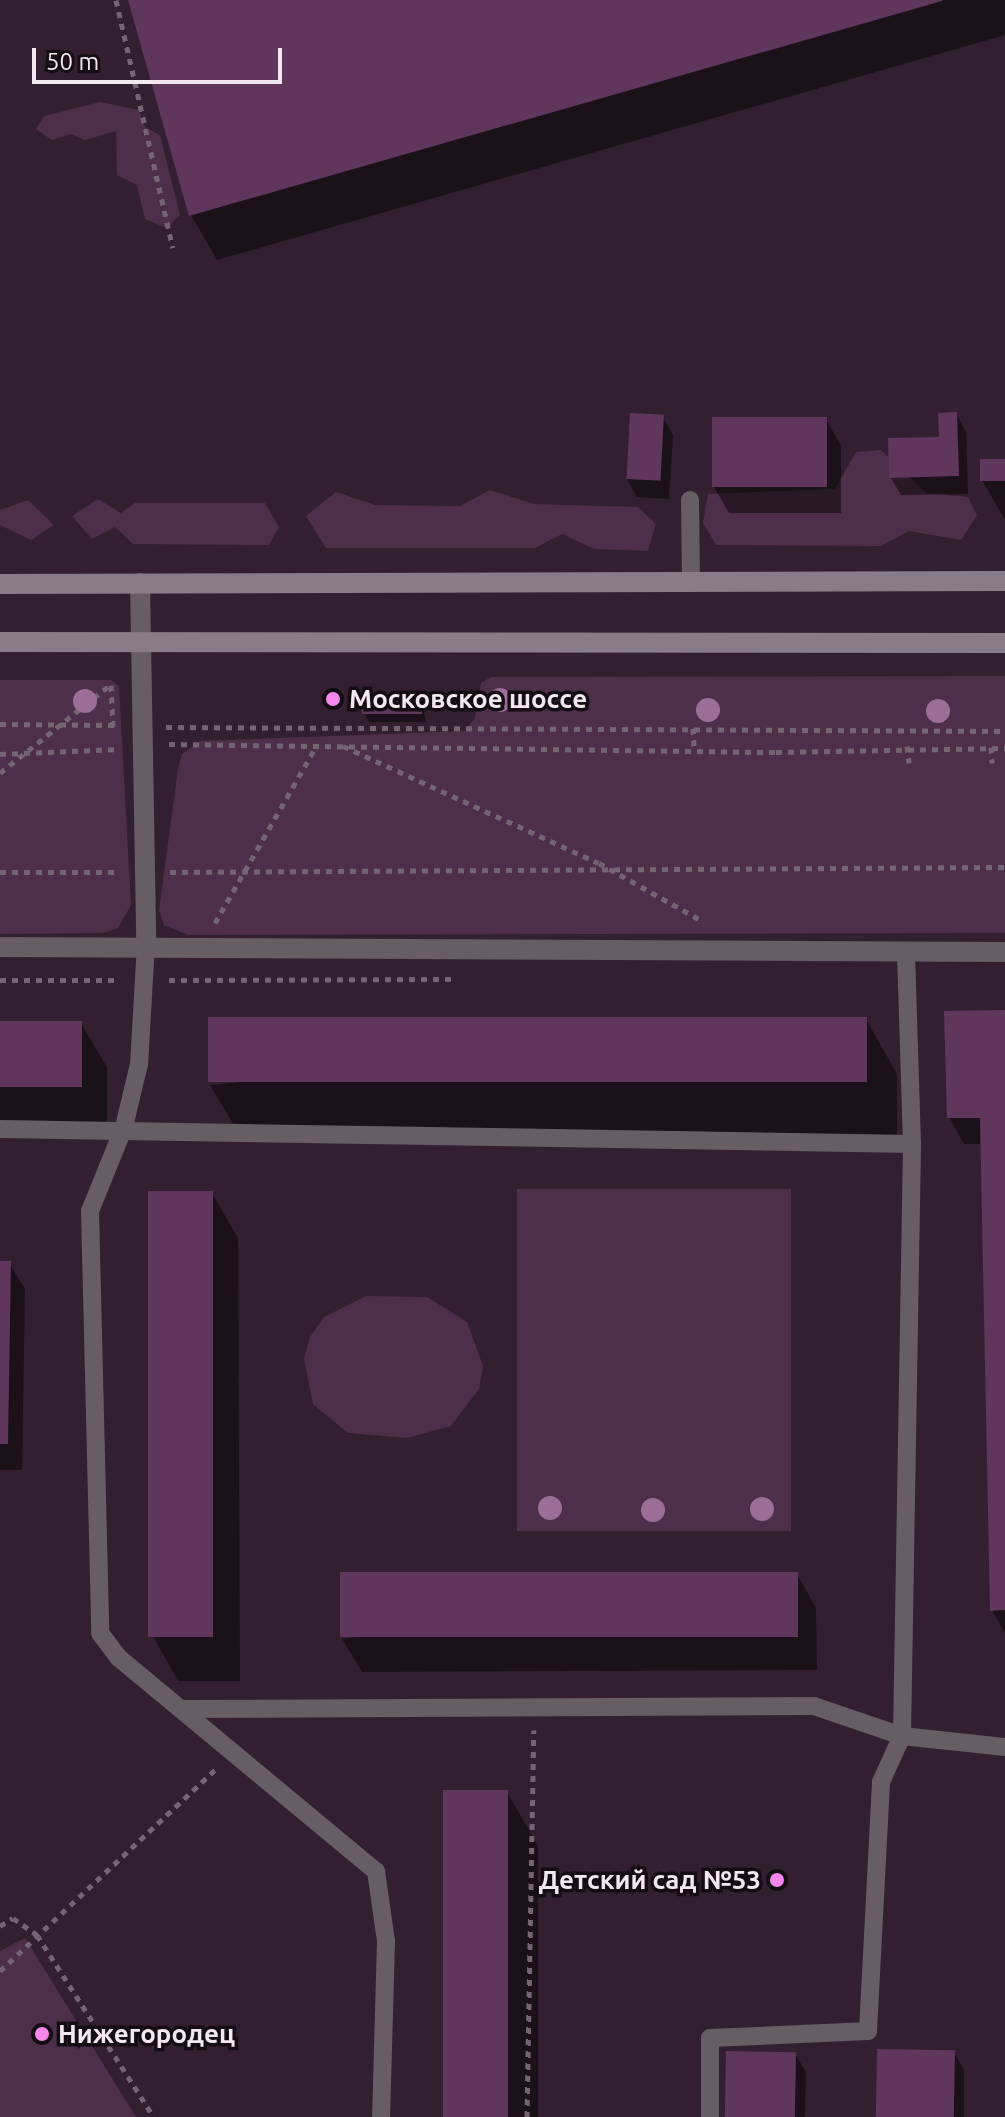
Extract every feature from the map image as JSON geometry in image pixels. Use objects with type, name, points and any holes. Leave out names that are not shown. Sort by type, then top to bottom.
[{"type":"main road","points":[[0,584],[1005,581]]},
{"type":"main road","points":[[0,642],[1005,643]]},
{"type":"street","points":[[140,583],[146,944]]},
{"type":"street","points":[[0,947],[146,944],[1005,952]]},
{"type":"lane","points":[[690,500],[691,582]]},
{"type":"lane","points":[[146,944],[139,1064],[124,1127],[90,1211],[100,1633],[119,1658],[185,1709],[376,1871],[386,1941],[381,2117]]},
{"type":"lane","points":[[710,2117],[710,2038],[868,2031],[881,1782],[902,1736],[912,1144],[906,952]]},
{"type":"lane","points":[[0,1129],[124,1127],[912,1144]]},
{"type":"lane","points":[[185,1709],[814,1706],[902,1736],[1005,1747]]},
{"type":"path","points":[[116,0],[173,248]]},
{"type":"path","points":[[0,773],[67,723],[111,685]]},
{"type":"path","points":[[0,724],[67,723],[142,738],[317,745],[694,748],[776,752],[907,746],[1005,748]]},
{"type":"path","points":[[693,728],[694,748]]},
{"type":"path","points":[[0,754],[26,754],[142,738],[693,728],[1005,731]]},
{"type":"path","points":[[185,980],[242,872],[317,745]]},
{"type":"path","points":[[342,745],[611,869],[715,928]]},
{"type":"path","points":[[907,746],[909,763]]},
{"type":"path","points":[[991,747],[992,763]]},
{"type":"path","points":[[0,872],[1005,867]]},
{"type":"path","points":[[527,2117],[534,1709]]},
{"type":"path","points":[[0,1971],[235,1752]]},
{"type":"path","points":[[0,1926],[13,1918],[37,1935],[154,2117]]},
{"type":"shaded area","points":[[100,102],[139,110],[145,127],[160,135],[180,215],[167,228],[145,219],[137,185],[117,175],[116,131],[85,140],[71,134],[52,140],[36,129],[44,116]]},
{"type":"shaded area","points":[[881,450],[926,493],[968,497],[977,515],[961,540],[909,531],[881,546],[716,545],[703,523],[708,494],[835,489],[856,452]]},
{"type":"shaded area","points":[[490,490],[534,504],[638,507],[656,524],[648,551],[594,549],[562,534],[535,548],[326,548],[306,516],[336,492],[375,505],[460,506]]},
{"type":"shaded area","points":[[98,499],[121,513],[135,503],[265,503],[279,527],[269,545],[133,544],[115,527],[92,539],[72,516]]},
{"type":"shaded area","points":[[28,500],[54,525],[31,540],[0,525],[0,510]]},
{"type":"shaded area","points":[[1005,676],[1005,933],[188,935],[164,925],[159,910],[178,769],[182,754],[200,741],[465,731],[475,718],[481,683],[491,677]]},
{"type":"shaded area","points":[[0,680],[111,680],[119,686],[131,905],[118,928],[104,933],[0,934]]},
{"type":"shaded area","points":[[517,1189],[791,1189],[791,1531],[517,1531]]},
{"type":"shaded area","points":[[366,1296],[427,1297],[467,1322],[483,1366],[479,1389],[451,1426],[407,1438],[348,1433],[313,1404],[304,1359],[310,1337],[324,1317]]},
{"type":"shaded area","name":"Нижегородец","points":[[25,1938],[136,2117],[0,2117],[0,1951]]},
{"type":"building","points":[[128,0],[942,0],[942,1],[189,216]]},
{"type":"building","points":[[957,412],[959,476],[889,478],[888,438],[939,437],[938,413]]},
{"type":"building","points":[[630,413],[664,415],[660,481],[627,479]]},
{"type":"building","points":[[712,417],[827,417],[827,487],[712,487]]},
{"type":"building","points":[[980,459],[1005,459],[1005,481],[980,481]]},
{"type":"building","points":[[362,693],[422,693],[422,714],[362,714]]},
{"type":"building","points":[[1005,1010],[1005,1610],[990,1611],[980,1118],[947,1118],[944,1011]]},
{"type":"building","points":[[208,1017],[867,1017],[867,1082],[208,1082]]},
{"type":"building","points":[[0,1021],[82,1021],[82,1087],[0,1087]]},
{"type":"building","points":[[148,1191],[213,1191],[213,1637],[148,1637]]},
{"type":"building","points":[[0,1261],[11,1261],[8,1444],[0,1444]]},
{"type":"building","points":[[340,1572],[798,1572],[798,1637],[340,1637]]},
{"type":"building","points":[[443,1790],[508,1790],[508,2117],[443,2117]]},
{"type":"building","points":[[877,2049],[955,2050],[954,2117],[876,2117]]},
{"type":"building","points":[[726,2051],[796,2052],[795,2117],[725,2117]]},
{"type":"place","name":"Московское шоссе","points":[[333,699]]},
{"type":"place","name":"Детский сад №53","points":[[777,1880]]},
{"type":"place","name":"Нижегородец","points":[[42,2034]]}]
